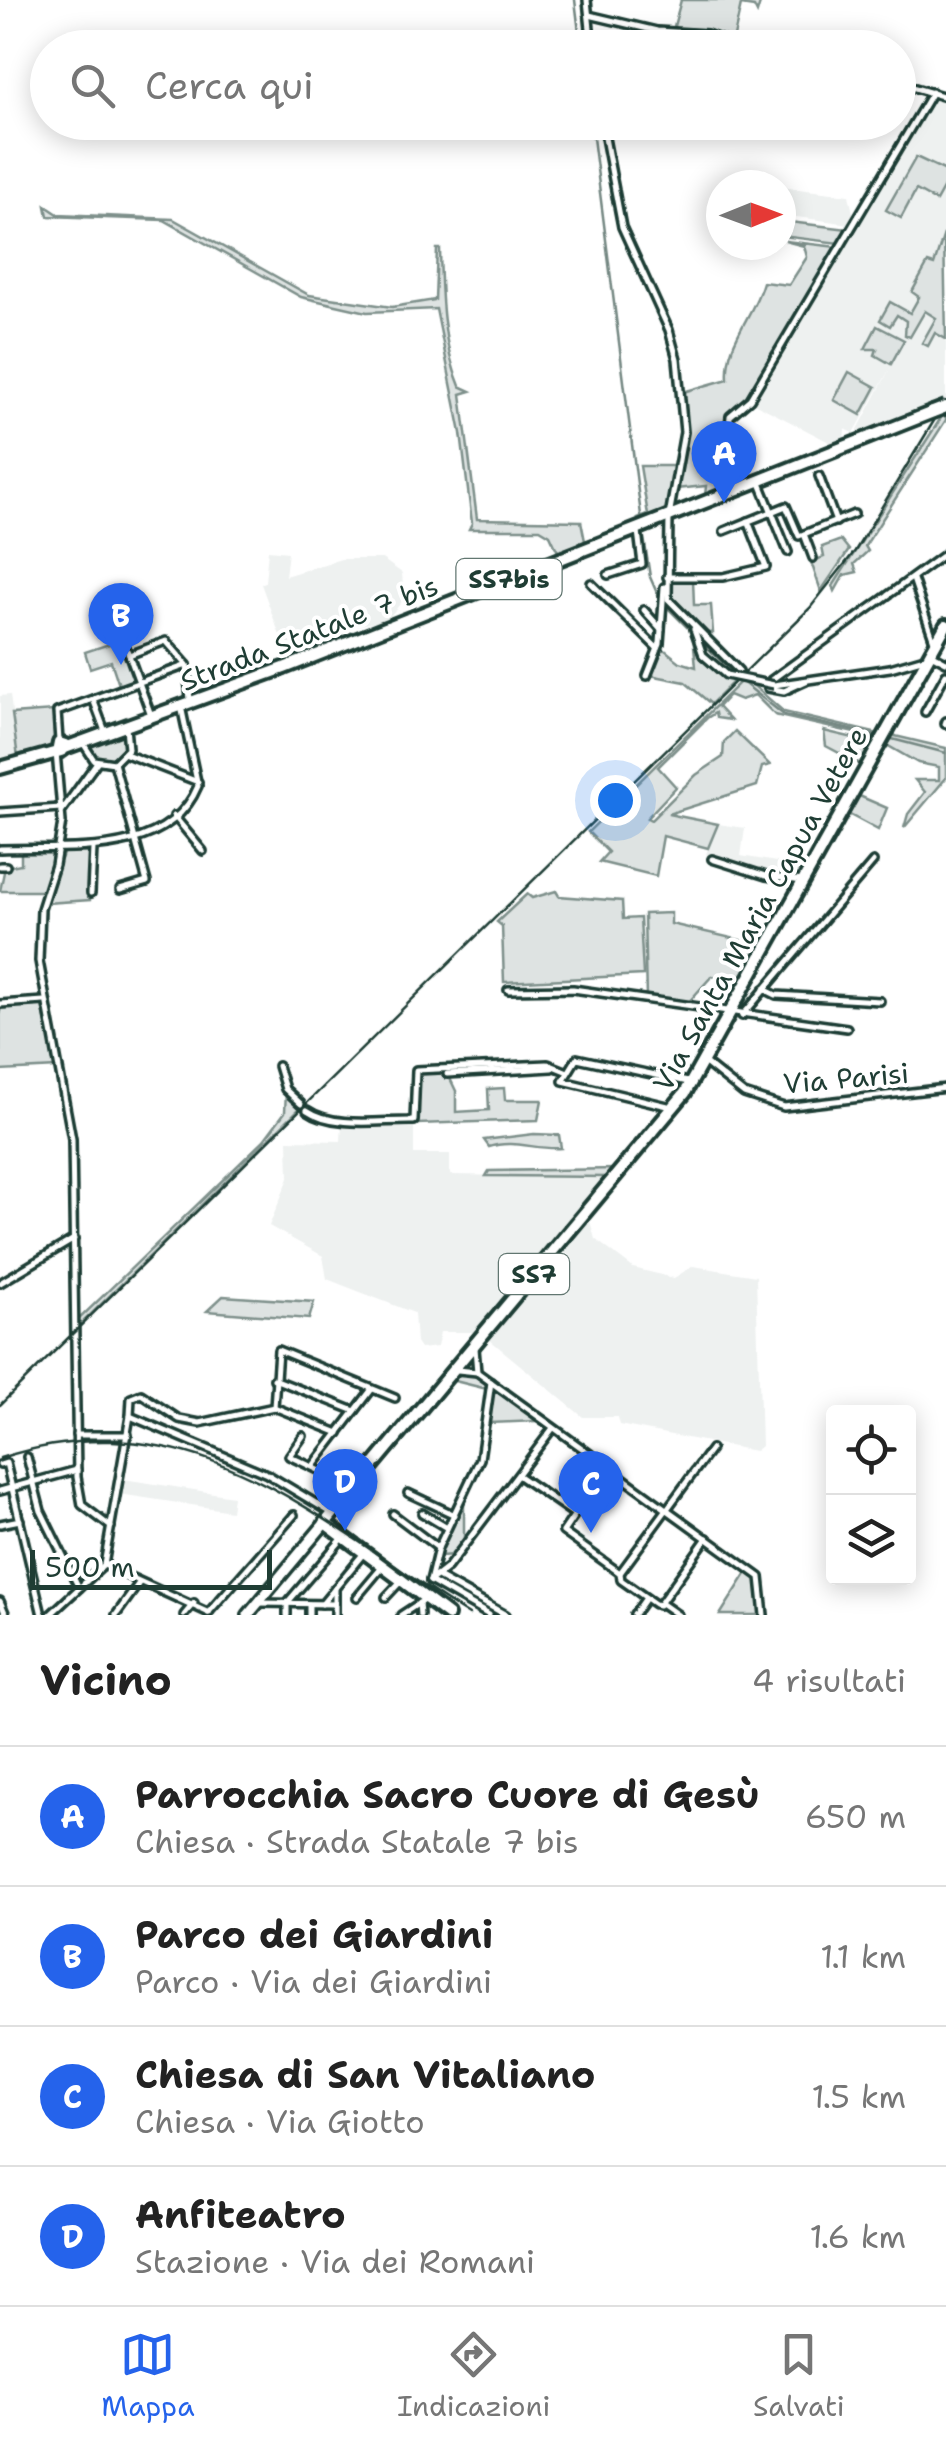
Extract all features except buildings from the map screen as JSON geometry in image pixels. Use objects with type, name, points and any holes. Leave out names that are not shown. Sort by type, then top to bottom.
[{"type":"main road","name":"Strada Statale 7 bis","points":[[80,744],[946,407]]},
{"type":"main road","name":"Via Santa Maria Capua Vetere","points":[[248,1615],[455,1371],[472,1367],[475,1348],[675,1107],[704,1062],[946,625]]},
{"type":"main road","name":"SS7bis","points":[[0,768],[59,746],[80,744]]},
{"type":"main road","points":[[324,1523],[448,1615]]},
{"type":"street","points":[[587,0],[590,30]]},
{"type":"street","points":[[589,14],[652,30]]},
{"type":"street","points":[[916,88],[946,97]]},
{"type":"street","points":[[916,119],[932,92]]},
{"type":"street","points":[[605,140],[622,227],[664,318],[677,359],[684,432],[670,516],[661,629],[647,676]]},
{"type":"street","points":[[723,495],[730,416],[750,398],[903,140]]},
{"type":"street","points":[[818,476],[836,522]]},
{"type":"street","points":[[759,480],[788,552]]},
{"type":"street","points":[[724,531],[786,506],[799,536],[854,514]]},
{"type":"street","points":[[667,577],[723,577],[766,566],[748,520]]},
{"type":"street","points":[[608,576],[642,564],[638,528]]},
{"type":"street","points":[[804,534],[813,558]]},
{"type":"street","points":[[806,680],[784,691],[768,688],[771,680],[946,553]]},
{"type":"street","points":[[665,567],[668,599],[739,671]]},
{"type":"street","points":[[913,579],[931,652],[946,662]]},
{"type":"street","points":[[591,583],[657,648]]},
{"type":"street","points":[[644,610],[661,629]]},
{"type":"street","points":[[694,629],[703,656],[726,675],[774,685],[931,652]]},
{"type":"street","points":[[123,640],[152,718]]},
{"type":"street","points":[[0,849],[93,848],[136,839],[174,816],[194,794],[198,782],[186,704],[187,665],[166,641],[129,655]]},
{"type":"street","points":[[111,1527],[82,1504],[76,1470],[69,1116],[44,1002],[38,934],[58,846],[61,810],[57,712],[187,665]]},
{"type":"street","points":[[925,712],[946,674]]},
{"type":"street","points":[[93,699],[106,735]]},
{"type":"street","points":[[80,744],[97,762],[114,763],[126,754],[130,738],[126,727]]},
{"type":"street","points":[[126,754],[198,782]]},
{"type":"street","points":[[61,810],[97,762]]},
{"type":"street","points":[[114,763],[148,882],[120,890]]},
{"type":"street","points":[[0,812],[61,810]]},
{"type":"street","points":[[174,816],[203,851]]},
{"type":"street","points":[[91,893],[93,848]]},
{"type":"street","points":[[712,859],[766,876],[802,881]]},
{"type":"street","points":[[742,1016],[874,862]]},
{"type":"street","points":[[508,990],[573,989],[847,1028]]},
{"type":"street","points":[[764,989],[776,995],[880,1002]]},
{"type":"street","points":[[0,1004],[44,1002]]},
{"type":"street","points":[[675,1107],[563,1081],[576,1058],[691,1083]]},
{"type":"street","name":"Via Parisi","points":[[704,1062],[744,1094],[784,1107],[946,1088]]},
{"type":"street","points":[[307,1110],[317,1117],[340,1120],[414,1121],[416,1070],[548,1064],[552,1068]]},
{"type":"street","points":[[278,1066],[286,1089],[301,1104]]},
{"type":"street","points":[[447,1074],[552,1068],[568,1072]]},
{"type":"street","points":[[0,1283],[74,1239]]},
{"type":"street","points":[[274,1407],[278,1350],[395,1398]]},
{"type":"street","points":[[472,1367],[762,1580],[764,1615]]},
{"type":"street","points":[[274,1379],[355,1411]]},
{"type":"street","points":[[433,1578],[438,1548],[480,1459],[491,1382]]},
{"type":"street","points":[[313,1466],[372,1388]]},
{"type":"street","points":[[50,1615],[104,1566],[128,1435],[130,1398],[141,1394],[168,1413],[200,1423],[274,1407],[339,1433]]},
{"type":"street","points":[[130,1416],[267,1474],[332,1513]]},
{"type":"street","points":[[433,1578],[448,1568],[554,1428]]},
{"type":"street","points":[[76,1435],[128,1435]]},
{"type":"street","points":[[303,1436],[289,1456],[354,1487]]},
{"type":"street","points":[[678,1615],[621,1580],[620,1573],[711,1448]]},
{"type":"street","points":[[27,1457],[42,1510],[78,1588]]},
{"type":"street","points":[[0,1465],[6,1463],[42,1615]]},
{"type":"street","points":[[607,1466],[564,1534],[620,1573]]},
{"type":"street","points":[[0,1490],[76,1470]]},
{"type":"street","points":[[518,1475],[574,1514]]},
{"type":"street","points":[[408,1493],[455,1514]]},
{"type":"street","points":[[422,1513],[447,1528]]},
{"type":"street","points":[[393,1514],[438,1548]]},
{"type":"street","points":[[104,1566],[194,1603],[210,1614],[294,1515]]},
{"type":"street","points":[[0,1524],[20,1520]]},
{"type":"street","points":[[658,1604],[707,1538]]},
{"type":"street","points":[[287,1615],[287,1603],[342,1539]]},
{"type":"street","points":[[322,1604],[363,1554]]},
{"type":"street","points":[[356,1596],[383,1566]]},
{"type":"street","points":[[447,1583],[448,1568]]},
{"type":"street","points":[[433,1578],[506,1615]]},
{"type":"street","points":[[433,1578],[489,1615]]},
{"type":"street","points":[[386,1597],[403,1579]]},
{"type":"street","points":[[116,1615],[139,1583]]},
{"type":"street","points":[[334,1615],[335,1586]]},
{"type":"street","points":[[634,1615],[646,1598]]},
{"type":"street","points":[[401,1615],[426,1600]]},
{"type":"street","points":[[420,1615],[426,1600]]},
{"type":"street","points":[[0,1601],[6,1615]]},
{"type":"street","points":[[184,1615],[194,1603]]},
{"type":"street","points":[[259,1603],[335,1604]]},
{"type":"street","points":[[308,1615],[309,1604]]},
{"type":"shaded area","points":[[681,0],[761,0],[757,13],[754,7],[741,5],[735,30],[673,30]]},
{"type":"shaded area","points":[[932,95],[946,104],[946,398],[942,405],[855,435],[892,365],[854,433],[845,429],[844,441],[833,444],[750,401],[905,140],[916,140],[916,122]]},
{"type":"shaded area","points":[[916,157],[946,171],[946,183],[936,201],[916,190],[901,218],[886,210]]},
{"type":"shaded area","points":[[796,189],[849,195],[854,217],[850,224],[796,217]]},
{"type":"shaded area","points":[[46,206],[58,214],[173,219],[309,295],[392,307],[435,300],[440,249],[449,353],[460,386],[471,391],[461,394],[477,519],[581,521],[586,546],[486,584],[558,552],[550,535],[540,529],[469,529],[472,523],[461,433],[436,309],[367,312],[301,297],[164,220],[48,216]]},
{"type":"shaded area","points":[[796,223],[848,229],[839,243],[796,238]]},
{"type":"shaded area","points":[[944,234],[946,339],[935,333],[928,346],[922,343],[936,318],[925,311],[910,337],[905,335],[906,321],[897,315],[890,326],[880,320],[890,302],[910,313],[919,297],[912,292],[928,263],[934,265]]},
{"type":"shaded area","points":[[796,242],[837,247],[751,394],[728,414],[720,491],[705,496],[706,486],[675,489],[685,428],[683,392],[728,379],[735,341],[763,282],[789,285],[807,257],[804,246]]},
{"type":"shaded area","points":[[877,326],[904,340],[891,364],[875,355],[877,349],[865,349]]},
{"type":"shaded area","points":[[849,372],[876,387],[861,415],[834,400]]},
{"type":"shaded area","points":[[946,410],[946,420],[865,546],[868,551],[854,564],[857,572],[844,575],[835,591],[833,586]]},
{"type":"shaded area","points":[[640,466],[677,466],[667,513],[641,525],[638,519],[648,515]]},
{"type":"shaded area","points":[[841,540],[849,550],[821,591],[811,562],[824,557],[822,547]]},
{"type":"shaded area","points":[[268,550],[288,552],[285,576],[341,559],[382,559],[402,573],[404,599],[387,620],[355,626],[350,636],[289,660],[261,584],[265,582]]},
{"type":"shaded area","points":[[669,579],[693,579],[694,605],[711,605],[713,633],[704,633],[670,600]]},
{"type":"shaded area","points":[[693,635],[707,663],[734,681],[711,704],[685,682],[650,675],[660,646],[680,662],[696,667]]},
{"type":"shaded area","points":[[121,640],[136,679],[119,685],[111,661],[90,668],[85,652]]},
{"type":"shaded area","points":[[740,682],[753,685],[784,712],[879,734],[877,738],[775,715],[755,695],[741,700],[729,695],[718,707],[730,720],[716,718],[715,713],[707,718],[658,767],[676,787],[647,818],[651,820],[696,775],[723,757],[724,742],[735,731],[770,765],[762,767],[757,786],[668,814],[718,824],[708,848],[663,836],[656,876],[599,862],[608,852],[588,832]]},
{"type":"shaded area","points":[[10,695],[18,758],[0,763],[0,696]]},
{"type":"shaded area","points":[[53,711],[55,747],[18,758],[12,714]]},
{"type":"shaded area","points":[[894,727],[895,736],[946,748],[946,778],[904,828],[908,814],[925,792],[915,780],[939,780],[939,767],[918,763],[885,744]]},
{"type":"shaded area","points":[[122,731],[127,746],[113,761],[95,758],[87,747]]},
{"type":"shaded area","points":[[824,731],[875,743],[862,765],[826,746]]},
{"type":"shaded area","points":[[857,795],[887,808],[878,830],[848,814]]},
{"type":"shaded area","points":[[718,824],[745,828],[741,856],[806,867],[798,879],[746,868],[706,854]]},
{"type":"shaded area","points":[[55,850],[44,891],[0,891],[5,867],[21,864],[21,851]]},
{"type":"shaded area","points":[[64,851],[91,853],[90,900],[45,903]]},
{"type":"shaded area","points":[[556,891],[559,896],[622,901],[623,919],[640,918],[643,975],[504,982],[502,926],[497,922],[527,894],[532,898]]},
{"type":"shaded area","points":[[671,913],[671,924],[762,945],[741,983],[712,976],[686,1005],[646,999],[644,914]]},
{"type":"shaded area","points":[[42,1005],[56,1068],[0,1071],[0,1006]]},
{"type":"shaded area","points":[[446,1070],[456,1091],[456,1112],[489,1110],[488,1089],[504,1088],[505,1100],[542,1100],[538,1120],[417,1124],[418,1072]]},
{"type":"shaded area","points":[[286,1091],[301,1107],[76,1329],[76,1322],[264,1140],[285,1112]]},
{"type":"shaded area","points":[[342,1123],[414,1124],[414,1154],[450,1154],[450,1175],[609,1177],[479,1332],[440,1332],[437,1347],[420,1349],[414,1313],[327,1279],[323,1256],[269,1226],[289,1178],[288,1140],[341,1141]]},
{"type":"shaded area","points":[[559,1135],[561,1148],[507,1144],[489,1147],[484,1140]]},
{"type":"shaded area","points":[[617,1169],[609,1177],[486,1176],[489,1171]]},
{"type":"shaded area","points":[[590,1221],[595,1239],[633,1268],[674,1278],[693,1266],[756,1276],[761,1446],[755,1451],[619,1425],[617,1417],[583,1417],[490,1340]]},
{"type":"shaded area","points":[[223,1296],[314,1302],[309,1319],[207,1311]]},
{"type":"shaded area","points":[[469,1372],[538,1421],[488,1423],[491,1390],[451,1380],[459,1373]]},
{"type":"shaded area","points":[[123,1479],[233,1496],[231,1511],[119,1494]]},
{"type":"shaded area","points":[[464,1500],[464,1543],[454,1555],[439,1556]]},
{"type":"shaded area","points":[[748,1571],[760,1583],[761,1615],[720,1615]]},
{"type":"waterway","points":[[575,0],[579,30]]},
{"type":"waterway","points":[[593,140],[642,523]]},
{"type":"waterway","points":[[643,531],[650,577],[660,600]]},
{"type":"waterway","points":[[666,606],[693,633]]},
{"type":"waterway","points":[[700,640],[733,673]]},
{"type":"waterway","points":[[741,681],[784,715],[873,735]]},
{"type":"waterway","points":[[892,739],[946,753]]},
{"type":"railway","points":[[0,1405],[810,608],[855,551],[946,401]]},
{"type":"railway","points":[[0,1458],[70,1443],[134,1443],[194,1455],[251,1477],[305,1507],[469,1615]]},
{"type":"place","name":"Parrocchia Sacro Cuore di Gesù","points":[[724,503]]},
{"type":"place","name":"Parco dei Giardini","points":[[121,665]]},
{"type":"place","name":"Anfiteatro","points":[[345,1531]]},
{"type":"place","name":"Chiesa di San Vitaliano","points":[[591,1533]]}]
